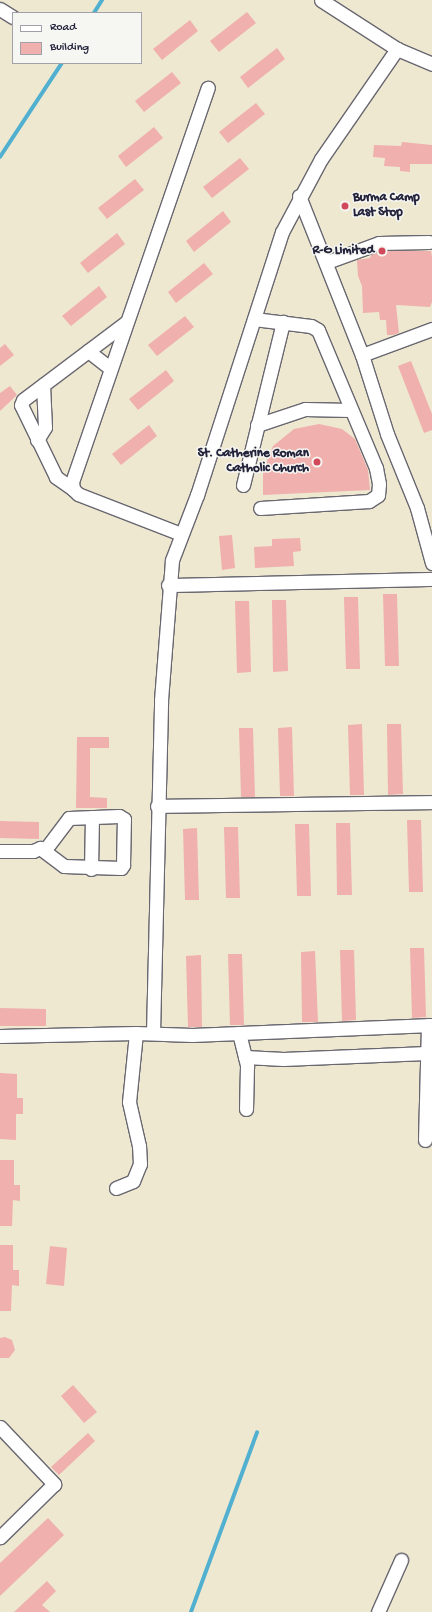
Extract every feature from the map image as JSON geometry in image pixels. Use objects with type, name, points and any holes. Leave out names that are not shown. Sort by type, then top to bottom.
[{"type":"street","points":[[321,0],[397,49],[432,64]]},
{"type":"street","points":[[0,9],[12,16]]},
{"type":"street","points":[[153,1033],[157,806],[168,585],[172,560],[197,495],[282,232],[299,196],[321,159],[397,49]]},
{"type":"street","points":[[73,490],[73,475],[208,88]]},
{"type":"street","points":[[299,196],[327,262],[362,355],[387,434],[417,508],[432,563]]},
{"type":"street","points":[[327,262],[379,243],[429,242]]},
{"type":"street","points":[[254,318],[311,326],[318,330],[350,410],[376,468],[379,484],[378,495],[369,501],[260,508]]},
{"type":"street","points":[[243,484],[283,322]]},
{"type":"street","points":[[125,323],[23,400],[21,405],[56,477],[73,490],[181,534]]},
{"type":"street","points":[[362,355],[432,329]]},
{"type":"street","points":[[88,351],[110,368]]},
{"type":"street","points":[[37,440],[45,427],[43,385]]},
{"type":"street","points":[[257,425],[305,408],[350,410]]},
{"type":"street","points":[[168,585],[432,579]]},
{"type":"street","points":[[157,806],[432,802]]},
{"type":"street","points":[[91,869],[92,817]]},
{"type":"street","points":[[0,851],[33,851],[40,848],[45,850],[64,866],[91,869],[116,869],[123,865],[124,819],[92,817],[69,818],[45,850]]},
{"type":"street","points":[[0,1036],[136,1033],[239,1033],[430,1025],[427,1053],[425,1140]]},
{"type":"street","points":[[116,1188],[133,1181],[140,1164],[139,1146],[129,1102],[136,1033]]},
{"type":"street","points":[[239,1033],[245,1057],[246,1109]]},
{"type":"street","points":[[245,1057],[283,1059],[427,1053]]},
{"type":"street","points":[[0,1427],[54,1484],[0,1537]]},
{"type":"street","points":[[378,1612],[401,1560]]},
{"type":"building","points":[[247,12],[256,23],[219,52],[210,41]]},
{"type":"building","points":[[190,20],[198,31],[162,60],[153,49]]},
{"type":"building","points":[[277,48],[285,59],[248,88],[240,77]]},
{"type":"building","points":[[172,72],[181,83],[144,112],[135,101]]},
{"type":"building","points":[[256,103],[265,114],[228,143],[219,132]]},
{"type":"building","points":[[154,127],[163,138],[126,167],[118,156]]},
{"type":"building","points":[[402,142],[432,145],[432,164],[410,164],[410,172],[400,171],[400,167],[384,166],[385,158],[373,157],[374,145],[401,146]]},
{"type":"building","points":[[240,158],[249,169],[212,198],[203,187]]},
{"type":"building","points":[[135,179],[144,190],[107,219],[98,208]]},
{"type":"building","points":[[223,211],[231,222],[194,252],[186,241]]},
{"type":"building","points":[[117,233],[125,244],[88,273],[80,263]]},
{"type":"building","points":[[380,251],[431,251],[432,257],[432,302],[430,307],[396,305],[399,333],[393,335],[387,335],[386,320],[380,320],[379,312],[363,313],[362,286],[358,276],[357,260],[370,258],[371,255]]},
{"type":"building","points":[[204,263],[213,274],[176,303],[168,292]]},
{"type":"building","points":[[99,286],[107,297],[71,326],[62,316]]},
{"type":"building","points":[[185,316],[194,327],[157,356],[148,345]]},
{"type":"building","points":[[5,344],[14,355],[0,366],[0,348]]},
{"type":"building","points":[[411,361],[432,414],[432,430],[424,433],[398,366]]},
{"type":"building","points":[[166,370],[174,381],[138,410],[129,399]]},
{"type":"building","points":[[10,386],[17,395],[0,411],[0,393]]},
{"type":"building","points":[[319,424],[342,429],[355,439],[368,470],[370,490],[263,495],[263,471],[273,446],[294,429]]},
{"type":"building","points":[[149,425],[157,436],[121,465],[112,454]]},
{"type":"building","points":[[232,535],[235,568],[222,570],[219,536]]},
{"type":"building","points":[[300,538],[301,551],[293,552],[294,566],[255,568],[254,547],[272,546],[272,539]]},
{"type":"building","points":[[383,594],[397,594],[399,666],[385,666]]},
{"type":"building","points":[[344,597],[358,597],[360,669],[346,669]]},
{"type":"building","points":[[272,600],[286,600],[288,671],[273,672]]},
{"type":"building","points":[[235,601],[249,601],[251,672],[237,673]]},
{"type":"building","points":[[362,724],[364,795],[350,795],[348,725]]},
{"type":"building","points":[[387,724],[401,724],[403,794],[388,795]]},
{"type":"building","points":[[292,727],[294,796],[280,796],[278,728]]},
{"type":"building","points":[[239,728],[253,728],[255,797],[241,797]]},
{"type":"building","points":[[77,737],[109,737],[109,748],[90,748],[90,797],[107,798],[107,808],[76,808]]},
{"type":"building","points":[[407,820],[421,820],[423,892],[409,892]]},
{"type":"building","points":[[0,821],[39,822],[39,839],[0,838]]},
{"type":"building","points":[[336,823],[350,823],[352,895],[337,895]]},
{"type":"building","points":[[295,824],[309,824],[311,896],[297,896]]},
{"type":"building","points":[[224,827],[238,827],[240,898],[226,898]]},
{"type":"building","points":[[197,828],[199,900],[185,900],[183,829]]},
{"type":"building","points":[[410,948],[424,948],[426,1017],[412,1018]]},
{"type":"building","points":[[340,950],[354,950],[356,1020],[342,1021]]},
{"type":"building","points":[[315,951],[318,1022],[302,1022],[301,952]]},
{"type":"building","points":[[228,954],[242,954],[244,1025],[230,1025]]},
{"type":"building","points":[[201,955],[202,1027],[188,1027],[186,956]]},
{"type":"building","points":[[0,1008],[46,1009],[46,1026],[0,1026]]},
{"type":"building","points":[[0,1073],[17,1074],[17,1098],[23,1098],[23,1114],[16,1114],[16,1140],[0,1139]]},
{"type":"building","points":[[0,1160],[14,1160],[14,1185],[20,1185],[20,1201],[13,1200],[12,1226],[0,1226]]},
{"type":"building","points":[[0,1245],[13,1245],[13,1270],[19,1270],[19,1286],[12,1285],[11,1311],[0,1311]]},
{"type":"building","points":[[50,1246],[67,1248],[64,1286],[46,1284]]},
{"type":"building","points":[[5,1337],[12,1340],[15,1350],[9,1358],[0,1358],[0,1338]]},
{"type":"building","points":[[73,1385],[97,1412],[84,1423],[61,1396]]},
{"type":"building","points":[[88,1433],[95,1441],[59,1475],[51,1467]]},
{"type":"building","points":[[48,1518],[64,1535],[0,1596],[0,1563]]},
{"type":"building","points":[[47,1581],[56,1591],[42,1605],[50,1612],[14,1612]]},
{"type":"waterway","points":[[95,12],[102,0]]},
{"type":"waterway","points":[[0,157],[61,64]]},
{"type":"waterway","points":[[191,1612],[257,1433]]},
{"type":"place","name":"Burma Camp Last Stop","points":[[345,206]]},
{"type":"place","name":"R-G Limited","points":[[382,251]]},
{"type":"place","name":"St. Catherine Roman Catholic Church","points":[[317,462]]}]
